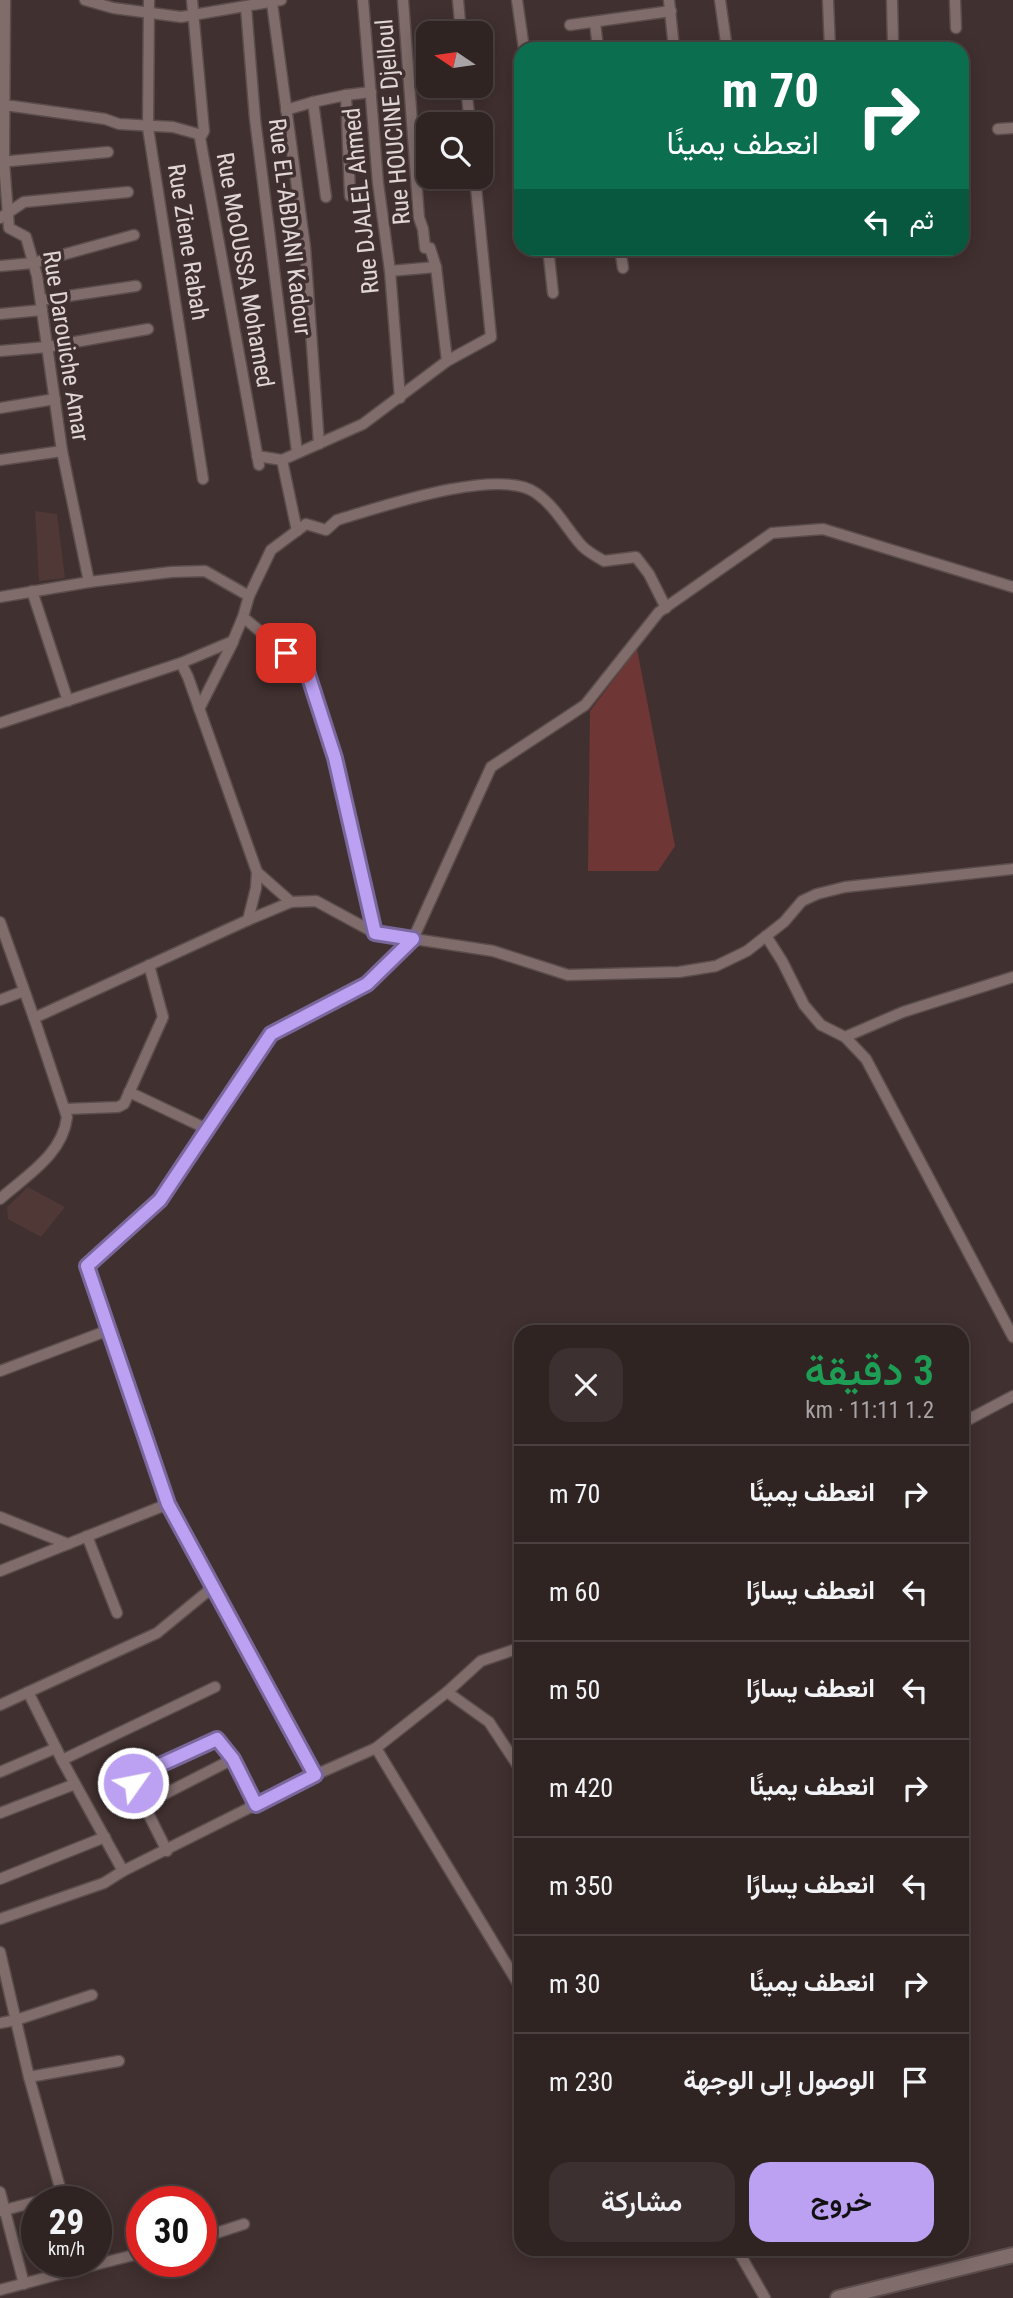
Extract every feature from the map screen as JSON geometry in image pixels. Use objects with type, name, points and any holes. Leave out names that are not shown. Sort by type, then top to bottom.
[{"type":"street","points":[[4,216],[2,106],[5,0]]},
{"type":"street","points":[[85,0],[113,8],[181,17],[277,1],[286,110],[305,247],[319,444]]},
{"type":"street","name":"Rue Ziene Rabah","points":[[149,0],[148,126],[203,479]]},
{"type":"street","name":"Rue MoOUSSA Mohamed","points":[[192,0],[204,131],[200,138],[258,461],[282,460]]},
{"type":"street","name":"Rue DJALEL Ahmed","points":[[363,0],[400,398]]},
{"type":"street","name":"Rue HOUCINE Djelloul","points":[[403,0],[419,218],[424,229],[425,248],[430,248],[436,267],[447,361]]},
{"type":"street","points":[[517,0],[523,42]]},
{"type":"street","points":[[669,0],[673,42]]},
{"type":"street","points":[[720,0],[726,42]]},
{"type":"street","points":[[828,0],[830,42]]},
{"type":"street","points":[[892,0],[893,42]]},
{"type":"street","points":[[955,0],[956,29]]},
{"type":"street","points":[[461,1],[461,21]]},
{"type":"street","name":"Rue EL-ABDANI Kadour","points":[[246,7],[255,119],[297,452]]},
{"type":"street","points":[[569,25],[671,11]]},
{"type":"street","points":[[595,22],[597,42]]},
{"type":"street","points":[[286,110],[345,95],[371,92]]},
{"type":"street","points":[[345,95],[350,196]]},
{"type":"street","points":[[313,102],[326,197]]},
{"type":"street","points":[[2,106],[105,119],[119,124],[173,127],[198,134]]},
{"type":"street","points":[[998,129],[1013,128]]},
{"type":"street","points":[[2,162],[108,152]]},
{"type":"street","points":[[297,531],[282,460],[363,424],[447,361],[491,337],[476,189]]},
{"type":"street","points":[[4,216],[24,202],[128,191]]},
{"type":"street","name":"Rue Darouiche Amar","points":[[4,216],[9,228],[26,237],[33,262],[62,451],[89,582]]},
{"type":"street","points":[[0,267],[33,262],[134,235]]},
{"type":"street","points":[[549,256],[553,293]]},
{"type":"street","points":[[621,256],[622,268]]},
{"type":"street","points":[[390,271],[436,267]]},
{"type":"street","points":[[0,314],[136,286]]},
{"type":"street","points":[[0,351],[47,347],[148,329]]},
{"type":"street","points":[[0,408],[55,398]]},
{"type":"street","points":[[0,460],[62,451]]},
{"type":"street","points":[[199,709],[233,641],[249,596],[271,550],[306,524],[326,530],[337,520],[431,492],[491,484],[533,490],[552,505],[584,548],[604,561],[636,557],[649,574],[666,608]]},
{"type":"street","points":[[315,1775],[168,1504],[87,1266],[160,1200],[271,1034],[367,984],[413,939],[491,767],[584,705],[659,612],[772,533],[823,529],[1013,587]]},
{"type":"street","points":[[0,597],[171,572],[205,572],[249,596]]},
{"type":"street","points":[[32,591],[68,701]]},
{"type":"street","points":[[243,617],[307,671],[335,758],[375,933]]},
{"type":"street","points":[[0,723],[181,663],[233,641]]},
{"type":"street","points":[[181,663],[257,872],[248,920]]},
{"type":"street","points":[[34,1018],[291,902],[316,901],[375,933],[493,951],[568,975],[679,972],[716,966],[747,951],[784,922],[802,901],[817,894],[845,887],[1013,869]]},
{"type":"street","points":[[257,872],[291,902]]},
{"type":"street","points":[[0,922],[67,1117],[62,1140],[0,1199]]},
{"type":"street","points":[[766,936],[804,1005],[821,1025],[845,1037],[866,1059],[1013,1337]]},
{"type":"street","points":[[65,1109],[121,1106],[129,1093],[163,1017],[149,965]]},
{"type":"street","points":[[845,1037],[903,1013],[1013,978]]},
{"type":"street","points":[[0,1000],[24,991]]},
{"type":"street","points":[[129,1093],[207,1129]]},
{"type":"street","points":[[0,1371],[109,1330]]},
{"type":"street","points":[[969,1419],[1013,1396]]},
{"type":"street","points":[[0,1571],[168,1504]]},
{"type":"street","points":[[0,1517],[68,1544]]},
{"type":"street","points":[[87,1536],[117,1613]]},
{"type":"street","points":[[0,1705],[156,1633],[213,1587]]},
{"type":"street","points":[[0,1919],[104,1883],[315,1775],[376,1748],[447,1692],[481,1661],[514,1650]]},
{"type":"street","points":[[62,1760],[215,1687]]},
{"type":"street","points":[[28,1692],[123,1871]]},
{"type":"street","points":[[447,1692],[489,1722],[514,1760]]},
{"type":"street","points":[[167,1851],[133,1783],[136,1776],[217,1739],[233,1759],[256,1805]]},
{"type":"street","points":[[0,1772],[56,1748]]},
{"type":"street","points":[[376,1748],[514,1977]]},
{"type":"street","points":[[143,1805],[233,1759]]},
{"type":"street","points":[[1,1811],[75,1784]]},
{"type":"street","points":[[0,1879],[105,1837]]},
{"type":"street","points":[[0,1952],[29,2077],[60,2186]]},
{"type":"street","points":[[0,2023],[92,1995]]},
{"type":"street","points":[[29,2077],[119,2061]]},
{"type":"street","points":[[0,2192],[2,2211],[23,2284]]},
{"type":"street","points":[[2,2211],[21,2207]]},
{"type":"street","points":[[217,2233],[244,2224]]},
{"type":"street","points":[[838,2298],[1013,2255]]},
{"type":"street","points":[[741,2256],[765,2298]]},
{"type":"street","points":[[0,2290],[44,2277]]},
{"type":"shaded area","points":[[35,511],[57,514],[65,578],[39,581]]},
{"type":"shaded area","points":[[637,649],[675,846],[658,871],[588,871],[590,711]]},
{"type":"shaded area","points":[[28,1187],[65,1207],[41,1237],[8,1219],[7,1207]]},
{"type":"route","points":[[133,1783],[136,1776],[217,1739],[233,1759],[256,1805],[315,1775],[168,1504],[87,1266],[160,1200],[200,1144],[207,1129],[271,1034],[367,984],[413,939],[375,933],[335,758],[307,671],[286,653]]}]
